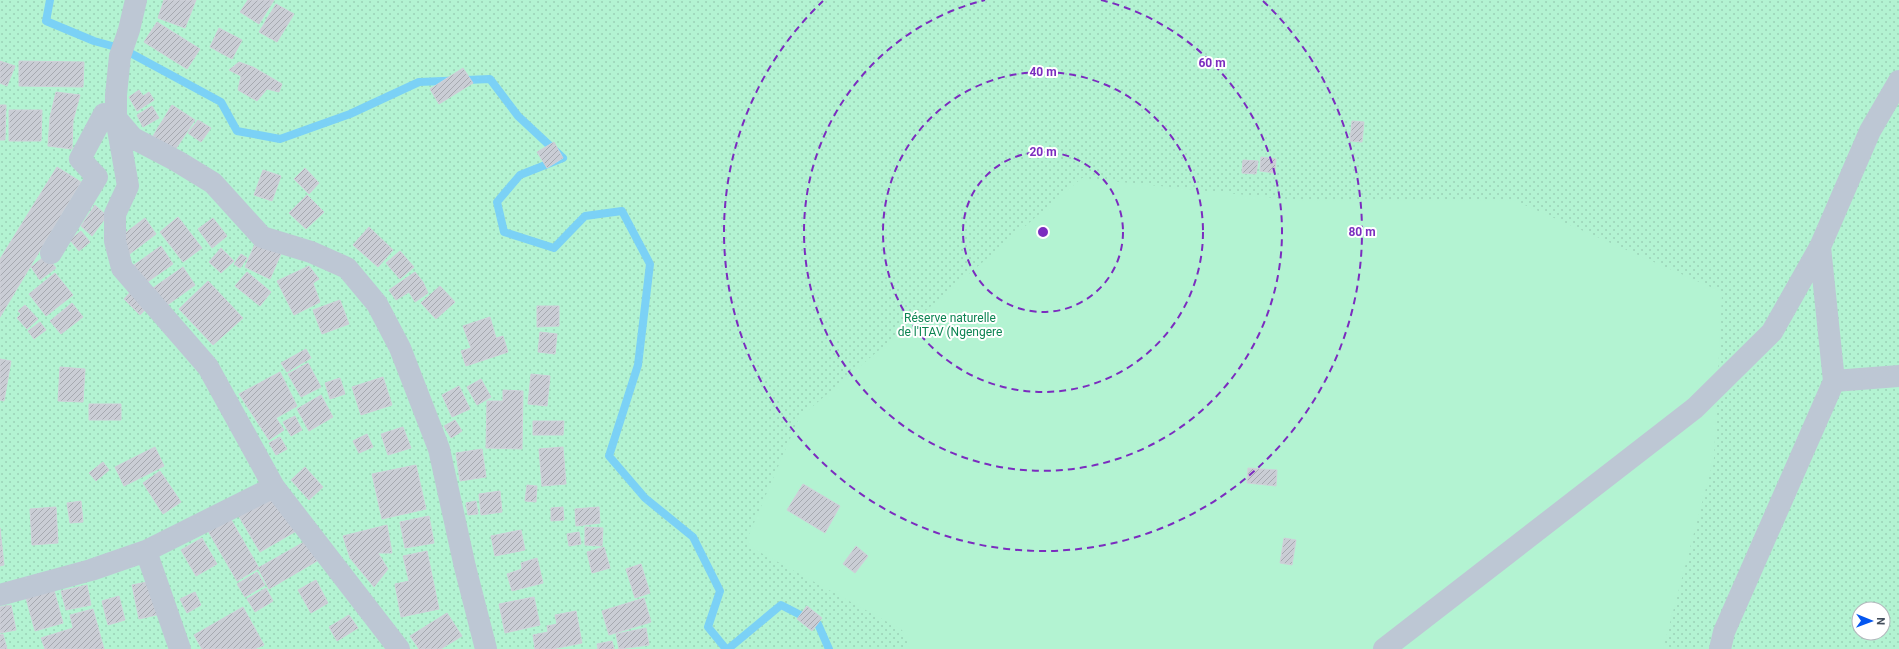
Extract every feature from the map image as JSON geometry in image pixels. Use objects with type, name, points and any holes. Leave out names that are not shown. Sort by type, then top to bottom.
[{"type":"street","points":[[136,0],[129,30],[120,56],[116,95],[116,118],[128,186],[116,214],[115,241],[122,268],[208,367],[274,487],[399,649]]},
{"type":"street","points":[[1384,649],[1695,408],[1772,332],[1820,247],[1870,131],[1899,81]]},
{"type":"street","points":[[51,253],[97,177],[80,159],[104,114],[116,118],[133,138],[177,161],[213,183],[262,237],[311,252],[347,268],[377,304],[400,348],[439,449],[465,567],[486,649]]},
{"type":"street","points":[[1720,649],[1724,632],[1834,381],[1820,247]]},
{"type":"street","points":[[1834,381],[1899,376]]},
{"type":"street","points":[[0,595],[91,570],[146,550],[274,487]]},
{"type":"street","points":[[146,550],[180,649]]},
{"type":"green space","name":"Réserve naturelle de l'ITAV (Ngengere","points":[[0,0],[1899,0],[1899,649],[0,649]]},
{"type":"green space","points":[[1082,178],[1304,201],[1513,200],[1722,292],[1714,458],[1663,649],[910,649],[902,630],[745,544],[799,418]]},
{"type":"building","points":[[164,0],[196,0],[185,28],[158,18]]},
{"type":"building","points":[[248,0],[274,0],[259,24],[240,12]]},
{"type":"building","points":[[276,4],[294,14],[277,42],[259,32]]},
{"type":"building","points":[[157,22],[200,49],[187,69],[144,42]]},
{"type":"building","points":[[219,28],[242,40],[232,59],[210,47]]},
{"type":"building","points":[[0,61],[15,66],[7,86],[0,83]]},
{"type":"building","points":[[19,61],[84,62],[83,87],[19,86]]},
{"type":"building","points":[[239,62],[253,67],[282,84],[279,92],[267,89],[257,101],[238,90],[241,76],[229,70]]},
{"type":"building","points":[[463,68],[473,83],[439,104],[430,89]]},
{"type":"building","points":[[139,90],[143,96],[149,92],[154,100],[137,111],[129,97]]},
{"type":"building","points":[[56,92],[80,95],[73,121],[72,149],[48,146],[50,117]]},
{"type":"building","points":[[0,105],[6,105],[5,140],[0,140]]},
{"type":"building","points":[[172,105],[195,120],[175,150],[153,136]]},
{"type":"building","points":[[152,106],[159,118],[143,127],[137,115]]},
{"type":"building","points":[[9,110],[42,110],[41,141],[9,141]]},
{"type":"building","points":[[198,120],[211,128],[201,142],[188,133]]},
{"type":"building","points":[[1352,121],[1364,122],[1362,142],[1350,141]]},
{"type":"building","points":[[554,142],[563,158],[547,168],[537,152]]},
{"type":"building","points":[[1261,157],[1276,159],[1275,173],[1260,171]]},
{"type":"building","points":[[1243,160],[1258,161],[1256,174],[1242,173]]},
{"type":"building","points":[[57,167],[81,182],[0,317],[0,259]]},
{"type":"building","points":[[305,168],[319,183],[309,194],[294,179]]},
{"type":"building","points":[[263,170],[281,176],[272,201],[254,195]]},
{"type":"building","points":[[307,195],[324,212],[306,229],[289,213]]},
{"type":"building","points":[[95,205],[107,216],[92,236],[81,226]]},
{"type":"building","points":[[178,217],[202,248],[183,262],[160,232]]},
{"type":"building","points":[[145,218],[156,234],[127,256],[116,240]]},
{"type":"building","points":[[213,218],[227,236],[212,248],[198,229]]},
{"type":"building","points":[[369,227],[393,250],[378,267],[353,245]]},
{"type":"building","points":[[81,231],[90,242],[79,251],[70,240]]},
{"type":"building","points":[[258,237],[283,249],[270,279],[245,267]]},
{"type":"building","points":[[161,246],[173,264],[146,283],[134,265]]},
{"type":"building","points":[[221,248],[234,261],[221,273],[209,262]]},
{"type":"building","points":[[400,251],[414,267],[400,279],[386,263]]},
{"type":"building","points":[[241,254],[247,258],[240,268],[234,264]]},
{"type":"building","points":[[46,255],[56,268],[40,280],[31,267]]},
{"type":"building","points":[[309,266],[319,279],[313,283],[320,302],[294,315],[277,281]]},
{"type":"building","points":[[183,267],[195,285],[166,306],[153,288]]},
{"type":"building","points":[[247,272],[271,292],[260,306],[235,286]]},
{"type":"building","points":[[415,272],[423,282],[428,293],[415,302],[409,292],[396,300],[389,290]]},
{"type":"building","points":[[55,273],[73,295],[46,316],[29,294]]},
{"type":"building","points":[[208,281],[243,318],[213,345],[179,309]]},
{"type":"building","points":[[440,286],[455,302],[436,319],[421,303]]},
{"type":"building","points":[[135,287],[152,303],[140,315],[124,299]]},
{"type":"building","points":[[340,300],[349,324],[322,334],[313,310]]},
{"type":"building","points":[[72,303],[83,317],[61,334],[50,321]]},
{"type":"building","points":[[25,305],[38,319],[27,329],[17,318],[21,314],[18,311]]},
{"type":"building","points":[[537,306],[559,306],[559,326],[537,327]]},
{"type":"building","points":[[490,317],[496,338],[503,336],[508,352],[466,366],[461,351],[471,348],[463,326]]},
{"type":"building","points":[[40,322],[46,330],[34,339],[28,331]]},
{"type":"building","points":[[540,332],[557,334],[555,354],[538,352]]},
{"type":"building","points":[[306,349],[311,358],[287,372],[281,363]]},
{"type":"building","points":[[0,359],[11,361],[4,401],[0,400]]},
{"type":"building","points":[[308,363],[321,387],[301,397],[288,374]]},
{"type":"building","points":[[60,367],[85,369],[83,402],[58,401]]},
{"type":"building","points":[[280,372],[297,406],[276,418],[284,430],[269,440],[239,394]]},
{"type":"building","points":[[531,374],[550,376],[547,406],[528,404]]},
{"type":"building","points":[[383,377],[392,405],[361,415],[352,387]]},
{"type":"building","points":[[340,378],[345,394],[330,399],[325,383]]},
{"type":"building","points":[[481,379],[491,397],[477,405],[467,387]]},
{"type":"building","points":[[459,386],[470,409],[452,417],[442,395]]},
{"type":"building","points":[[503,390],[523,391],[522,449],[486,448],[487,401],[503,401]]},
{"type":"building","points":[[321,395],[333,417],[309,431],[297,409]]},
{"type":"building","points":[[89,404],[121,404],[121,420],[89,420]]},
{"type":"building","points":[[295,416],[302,430],[291,436],[283,422]]},
{"type":"building","points":[[455,420],[462,431],[451,438],[444,426]]},
{"type":"building","points":[[533,421],[564,421],[563,435],[533,435]]},
{"type":"building","points":[[403,427],[411,448],[388,455],[381,434]]},
{"type":"building","points":[[367,434],[373,447],[359,453],[353,441]]},
{"type":"building","points":[[280,437],[287,449],[276,455],[269,443]]},
{"type":"building","points":[[155,447],[164,466],[124,486],[115,467]]},
{"type":"building","points":[[563,447],[566,484],[542,486],[539,449]]},
{"type":"building","points":[[482,449],[486,477],[460,481],[456,453]]},
{"type":"building","points":[[103,462],[109,470],[96,481],[89,473]]},
{"type":"building","points":[[416,465],[426,509],[382,519],[372,474]]},
{"type":"building","points":[[305,467],[323,487],[309,500],[291,480]]},
{"type":"building","points":[[1248,468],[1277,470],[1276,486],[1247,483]]},
{"type":"building","points":[[160,471],[181,502],[163,514],[143,483]]},
{"type":"building","points":[[270,481],[298,530],[260,552],[231,503]]},
{"type":"building","points":[[803,484],[840,506],[825,533],[787,510]]},
{"type":"building","points":[[527,485],[537,486],[536,502],[525,501]]},
{"type":"building","points":[[500,491],[502,512],[481,515],[479,494]]},
{"type":"building","points":[[81,501],[83,522],[70,523],[67,503]]},
{"type":"building","points":[[476,501],[478,514],[468,515],[466,503]]},
{"type":"building","points":[[222,504],[259,568],[237,581],[200,517]]},
{"type":"building","points":[[56,507],[58,543],[32,545],[30,509]]},
{"type":"building","points":[[563,507],[564,520],[551,521],[551,508]]},
{"type":"building","points":[[599,507],[600,523],[576,526],[575,509]]},
{"type":"building","points":[[429,516],[434,543],[405,548],[400,522]]},
{"type":"building","points":[[387,525],[392,553],[378,553],[388,569],[374,587],[350,558],[343,536]]},
{"type":"building","points":[[585,527],[603,528],[602,546],[585,545]]},
{"type":"building","points":[[0,528],[4,565],[0,566]]},
{"type":"building","points":[[521,530],[525,550],[495,556],[491,536]]},
{"type":"building","points":[[579,532],[581,544],[569,546],[567,534]]},
{"type":"building","points":[[202,538],[217,564],[196,576],[181,550]]},
{"type":"building","points":[[1284,538],[1296,540],[1292,565],[1280,563]]},
{"type":"building","points":[[306,541],[317,561],[269,589],[258,568]]},
{"type":"building","points":[[856,546],[868,556],[855,573],[843,564]]},
{"type":"building","points":[[604,547],[610,568],[592,573],[587,552]]},
{"type":"building","points":[[427,551],[439,609],[401,617],[395,584],[409,581],[403,556]]},
{"type":"building","points":[[537,558],[543,583],[512,591],[507,574],[522,569],[521,563]]},
{"type":"building","points":[[641,564],[650,593],[635,598],[626,569]]},
{"type":"building","points":[[257,572],[265,585],[245,597],[237,584]]},
{"type":"building","points":[[157,580],[165,613],[139,619],[132,585]]},
{"type":"building","points":[[316,580],[328,603],[311,613],[298,590]]},
{"type":"building","points":[[87,585],[91,605],[66,610],[61,591]]},
{"type":"building","points":[[266,588],[273,601],[255,612],[247,599]]},
{"type":"building","points":[[54,590],[63,623],[35,631],[26,598]]},
{"type":"building","points":[[195,592],[201,605],[187,613],[180,599]]},
{"type":"building","points":[[119,596],[125,620],[108,625],[102,601]]},
{"type":"building","points":[[534,597],[540,625],[505,633],[499,604]]},
{"type":"building","points":[[644,598],[651,622],[609,635],[602,611]]},
{"type":"building","points":[[11,605],[16,630],[0,633],[0,607]]},
{"type":"building","points":[[807,606],[822,618],[812,631],[797,619]]},
{"type":"building","points":[[243,607],[264,645],[255,649],[202,649],[194,635]]},
{"type":"building","points":[[93,609],[104,649],[45,649],[41,638],[73,628],[70,615]]},
{"type":"building","points":[[576,611],[582,643],[553,649],[535,649],[533,635],[548,632],[547,626],[557,624],[555,615]]},
{"type":"building","points":[[447,613],[462,636],[441,649],[419,649],[410,636]]},
{"type":"building","points":[[349,615],[358,628],[337,641],[329,627]]},
{"type":"building","points":[[646,628],[649,645],[619,649],[616,634]]},
{"type":"building","points":[[3,634],[7,649],[0,649],[0,635]]},
{"type":"building","points":[[612,641],[614,649],[598,649],[597,644]]},
{"type":"waterway","points":[[50,0],[46,21],[94,41],[123,49],[221,102],[237,131],[280,139],[350,114],[419,82],[490,79],[518,116],[563,158],[520,175],[497,202],[504,232],[554,248],[585,216],[622,211],[650,264],[638,365],[609,456],[645,498],[693,537],[720,591],[708,627],[726,649]]},
{"type":"waterway","points":[[728,649],[781,605],[818,624],[829,649]]}]
